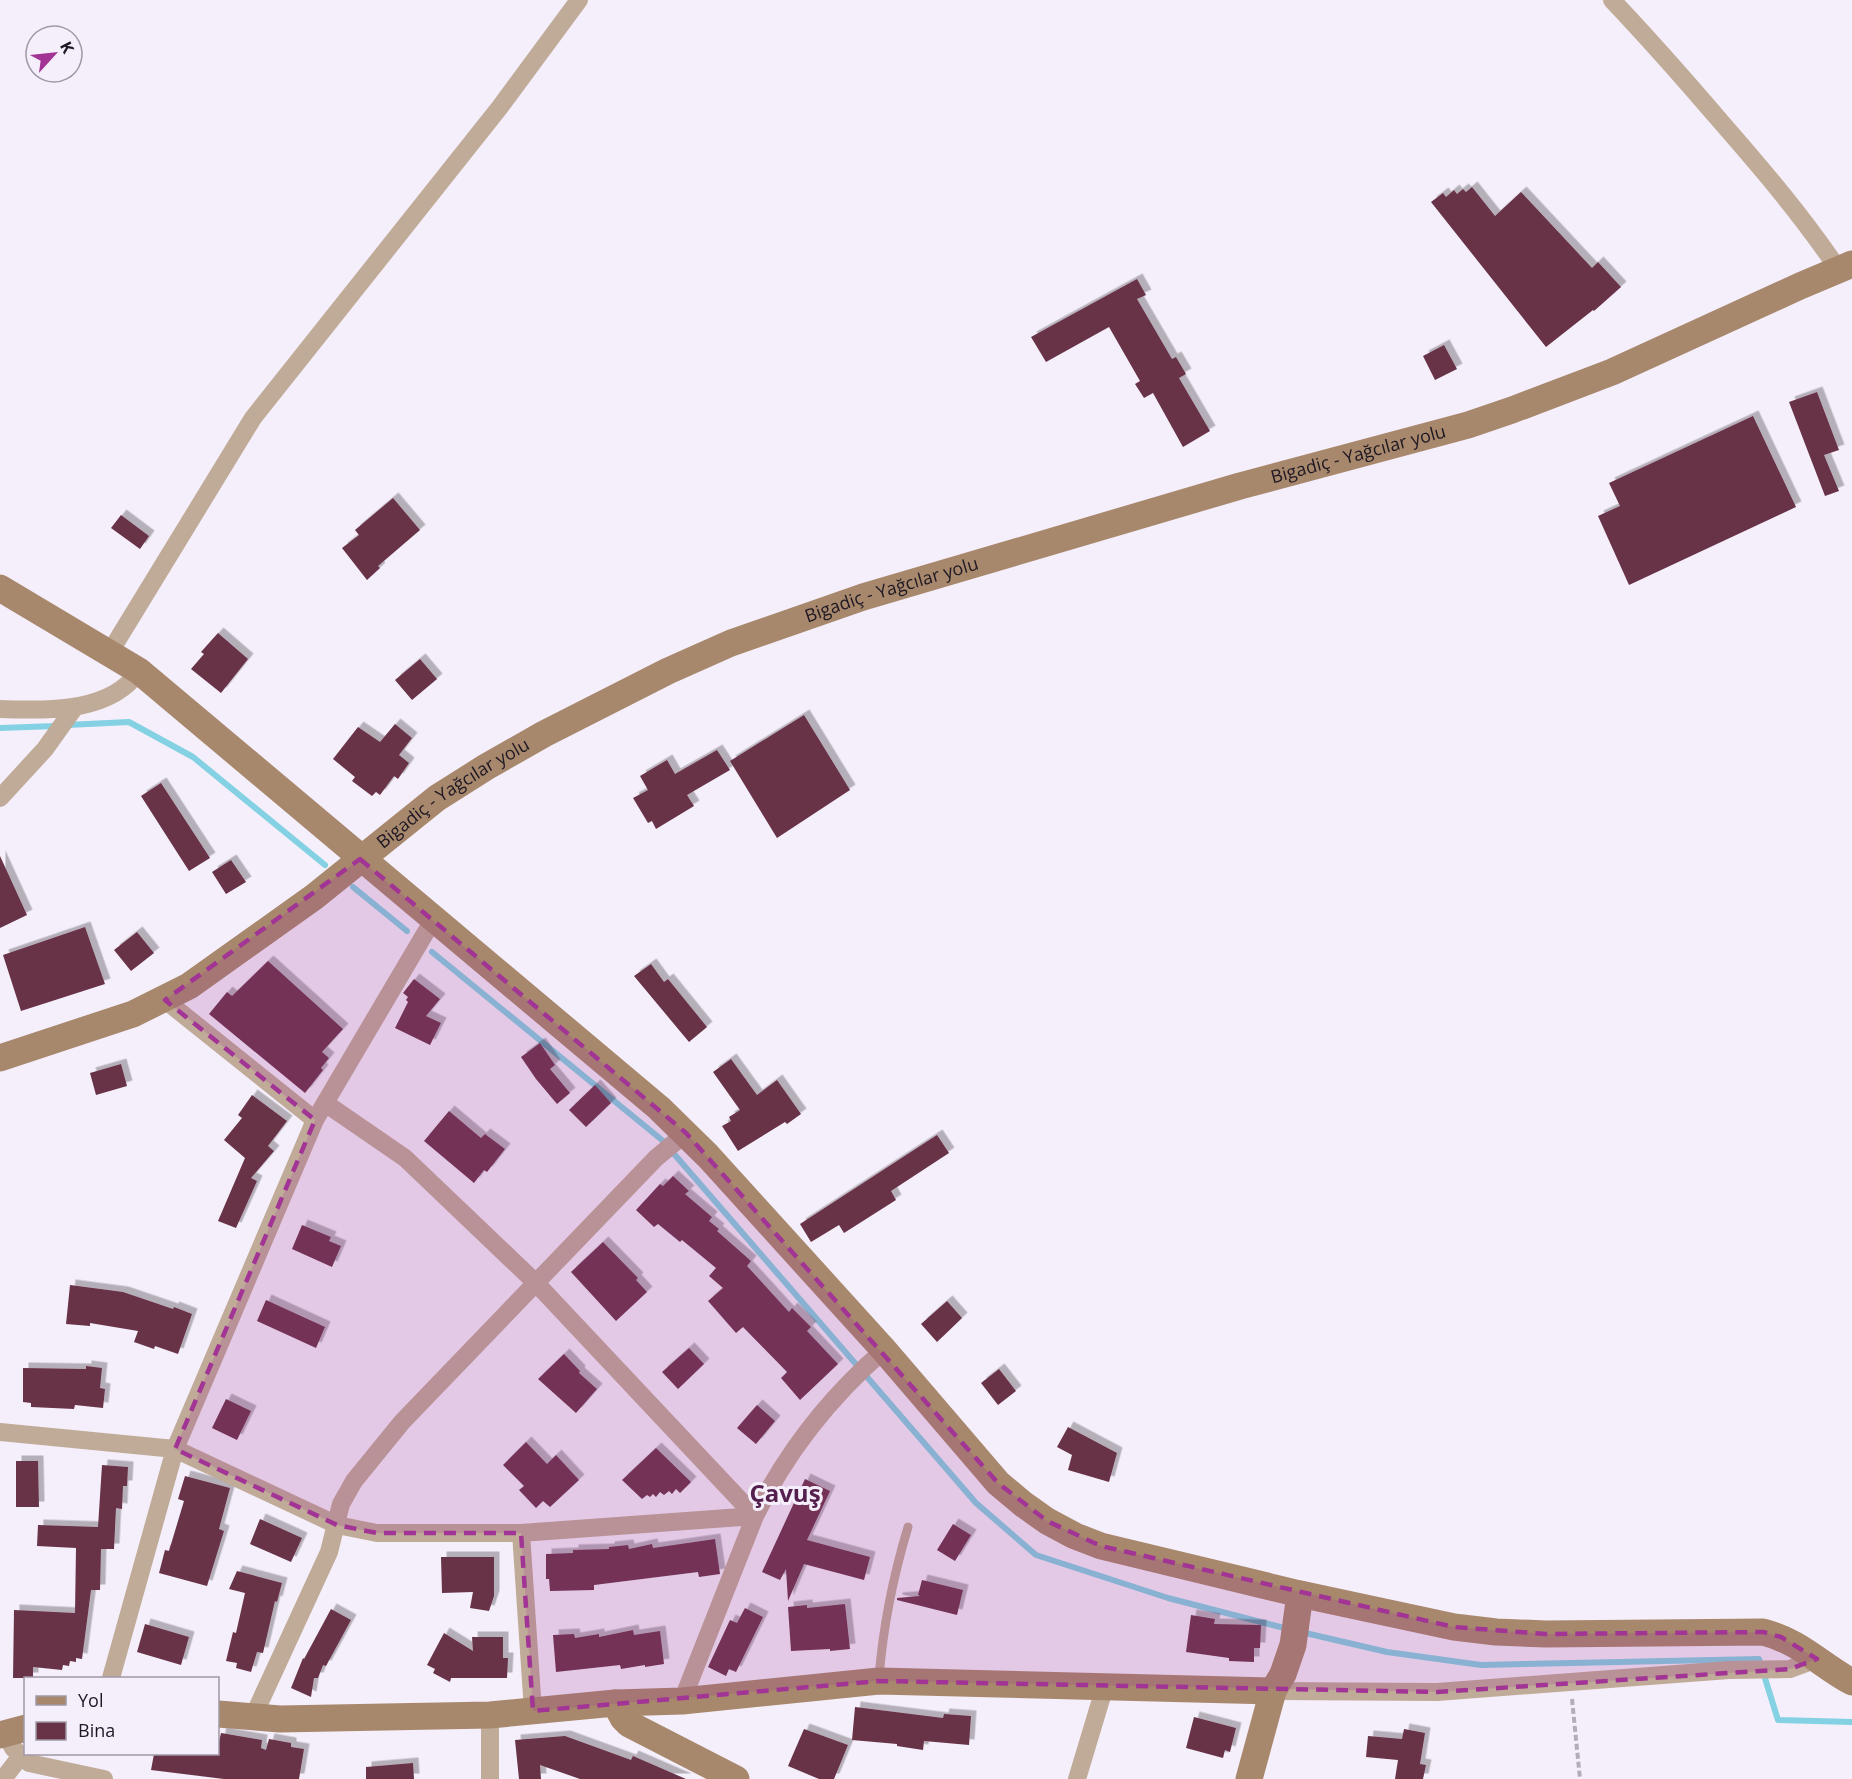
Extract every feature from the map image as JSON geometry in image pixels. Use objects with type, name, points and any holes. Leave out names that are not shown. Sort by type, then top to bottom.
[{"type":"street","points":[[110,652],[253,418],[500,107],[579,0]]},
{"type":"street","points":[[1612,0],[1649,39],[1845,266]]},
{"type":"street","name":"Bigadiç - Yağcılar yolu","points":[[0,1058],[133,1014],[165,1000],[189,986],[304,904],[437,798],[486,767],[544,734],[668,671],[731,643],[863,597],[1240,486],[1468,425],[1612,372],[1845,266]]},
{"type":"street","points":[[0,588],[110,652],[138,671],[659,1108],[682,1137],[878,1355],[998,1483],[1047,1521],[1075,1536],[1101,1546],[1299,1604],[1496,1632],[1546,1634],[1763,1632],[1800,1646],[1834,1672],[1852,1682]]},
{"type":"street","points":[[0,709],[71,712],[116,693],[126,686],[138,671]]},
{"type":"street","points":[[0,798],[45,749],[71,712]]},
{"type":"street","points":[[111,1677],[176,1449],[315,1119],[433,920]]},
{"type":"street","points":[[165,1000],[315,1119]]},
{"type":"street","points":[[325,1103],[405,1158],[536,1283],[755,1516]]},
{"type":"street","points":[[253,1717],[329,1552],[341,1504],[348,1490],[402,1422],[656,1158],[682,1137]]},
{"type":"street","points":[[682,1701],[755,1516],[776,1475],[799,1443],[857,1374],[878,1355]]},
{"type":"street","points":[[0,1432],[176,1449],[337,1525],[377,1533],[521,1533],[755,1516]]},
{"type":"street","points":[[521,1533],[533,1711]]},
{"type":"street","points":[[1248,1779],[1273,1691],[1293,1645],[1299,1604]]},
{"type":"street","points":[[219,1714],[280,1719],[489,1715],[615,1703],[682,1701],[879,1681],[1273,1691],[1437,1692],[1729,1670],[1790,1669],[1817,1659]]},
{"type":"street","points":[[1077,1779],[1105,1686]]},
{"type":"street","points":[[615,1703],[629,1724],[736,1779]]},
{"type":"street","points":[[489,1715],[490,1779]]},
{"type":"street","points":[[11,1732],[13,1748],[20,1757],[36,1765],[104,1779]]},
{"type":"street","points":[[3,1779],[20,1757]]},
{"type":"lane","points":[[879,1681],[888,1603],[908,1527]]},
{"type":"path","points":[[1570,1681],[1580,1779]]},
{"type":"highlighted area","points":[[360,859],[686,1133],[998,1483],[1047,1521],[1101,1546],[1454,1627],[1546,1634],[1763,1632],[1781,1637],[1817,1659],[1790,1669],[1437,1692],[879,1681],[533,1711],[521,1533],[377,1533],[337,1525],[175,1449],[315,1120],[165,1000]]},
{"type":"building","points":[[1472,187],[1495,216],[1521,192],[1592,268],[1598,262],[1621,287],[1594,311],[1546,347],[1431,202],[1443,193],[1446,197],[1454,190],[1457,194],[1463,189],[1466,192]]},
{"type":"building","points":[[1137,279],[1146,295],[1137,299],[1172,359],[1176,357],[1186,374],[1179,378],[1210,431],[1183,447],[1153,393],[1144,398],[1135,384],[1140,381],[1109,327],[1046,362],[1031,337]]},
{"type":"building","points":[[1444,345],[1457,369],[1435,380],[1423,356]]},
{"type":"building","points":[[1817,392],[1839,450],[1824,455],[1839,491],[1825,496],[1789,402]]},
{"type":"building","points":[[1753,416],[1796,507],[1629,585],[1598,516],[1620,506],[1609,483]]},
{"type":"building","points":[[393,498],[420,530],[378,566],[380,568],[367,580],[342,548],[359,535],[355,530]]},
{"type":"building","points":[[121,515],[149,536],[140,549],[111,528]]},
{"type":"building","points":[[218,633],[248,659],[221,693],[191,669],[204,654],[201,652]]},
{"type":"building","points":[[420,659],[437,679],[412,700],[395,680]]},
{"type":"building","points":[[804,715],[850,790],[777,838],[730,761]]},
{"type":"building","points":[[395,724],[412,738],[399,755],[409,763],[398,779],[394,776],[380,795],[376,792],[372,796],[352,781],[355,777],[333,759],[358,727],[380,742]]},
{"type":"building","points":[[717,750],[730,770],[687,795],[694,806],[656,829],[652,821],[648,823],[633,798],[648,790],[640,776],[667,760],[675,774]]},
{"type":"building","points":[[161,783],[210,858],[189,871],[141,796]]},
{"type":"building","points":[[0,856],[27,915],[0,928]]},
{"type":"building","points":[[231,860],[246,882],[226,894],[212,872]]},
{"type":"building","points":[[85,927],[105,984],[21,1011],[3,955]]},
{"type":"building","points":[[137,932],[154,953],[131,971],[114,950]]},
{"type":"building","points":[[268,961],[343,1029],[322,1052],[329,1058],[321,1068],[323,1070],[305,1093],[209,1014],[227,992],[232,996]]},
{"type":"building","points":[[651,964],[664,982],[668,979],[707,1027],[689,1042],[634,976]]},
{"type":"building","points":[[414,979],[440,999],[426,1016],[441,1023],[430,1045],[395,1028],[408,1002],[406,1000],[408,997],[403,993]]},
{"type":"building","points":[[540,1043],[555,1065],[550,1069],[570,1093],[557,1104],[521,1057]]},
{"type":"building","points":[[731,1059],[757,1095],[777,1080],[801,1114],[738,1151],[722,1126],[731,1121],[729,1117],[740,1110],[713,1072]]},
{"type":"building","points":[[121,1064],[127,1086],[96,1095],[90,1073]]},
{"type":"building","points":[[595,1085],[611,1103],[586,1127],[569,1110]]},
{"type":"building","points":[[252,1095],[287,1121],[268,1146],[274,1151],[251,1178],[257,1181],[236,1228],[218,1221],[245,1158],[224,1140],[242,1118],[238,1115]]},
{"type":"building","points":[[449,1111],[481,1138],[485,1134],[505,1149],[487,1172],[484,1170],[474,1183],[424,1141]]},
{"type":"building","points":[[937,1135],[949,1153],[891,1191],[896,1200],[844,1233],[839,1225],[811,1242],[800,1224]]},
{"type":"building","points":[[673,1176],[689,1191],[685,1194],[712,1217],[709,1221],[719,1229],[717,1231],[751,1261],[747,1266],[789,1312],[792,1308],[811,1327],[807,1331],[838,1364],[800,1400],[781,1378],[787,1372],[743,1327],[736,1333],[708,1301],[723,1288],[709,1276],[716,1268],[658,1224],[654,1227],[636,1210],[660,1184],[663,1186]]},
{"type":"building","points":[[302,1225],[331,1237],[329,1241],[341,1246],[332,1267],[292,1249]]},
{"type":"building","points":[[603,1242],[638,1278],[636,1280],[647,1292],[616,1321],[571,1272]]},
{"type":"building","points":[[70,1285],[123,1292],[192,1314],[178,1354],[134,1342],[138,1331],[90,1323],[90,1326],[66,1324]]},
{"type":"building","points":[[266,1300],[325,1327],[316,1348],[257,1321]]},
{"type":"building","points":[[947,1301],[962,1318],[937,1342],[921,1324]]},
{"type":"building","points":[[689,1348],[704,1364],[678,1389],[662,1372]]},
{"type":"building","points":[[564,1354],[580,1371],[579,1373],[597,1389],[576,1413],[538,1379]]},
{"type":"building","points":[[86,1366],[102,1368],[100,1388],[105,1389],[103,1408],[75,1405],[74,1409],[31,1407],[31,1403],[23,1402],[23,1368],[86,1369]]},
{"type":"building","points":[[999,1369],[1016,1391],[998,1405],[981,1383]]},
{"type":"building","points":[[226,1399],[251,1411],[237,1440],[212,1428]]},
{"type":"building","points":[[757,1405],[775,1421],[756,1444],[737,1428]]},
{"type":"building","points":[[1068,1427],[1117,1453],[1109,1482],[1068,1470],[1072,1455],[1057,1447]]},
{"type":"building","points":[[526,1442],[547,1464],[556,1455],[579,1480],[550,1507],[543,1501],[536,1508],[519,1490],[524,1486],[503,1465]]},
{"type":"building","points":[[656,1448],[691,1482],[680,1493],[676,1489],[672,1494],[669,1491],[664,1495],[660,1492],[656,1497],[653,1494],[642,1499],[622,1480]]},
{"type":"building","points":[[16,1461],[38,1461],[39,1507],[16,1507]]},
{"type":"building","points":[[102,1465],[128,1467],[127,1486],[123,1486],[122,1509],[116,1508],[114,1549],[101,1549],[100,1590],[91,1590],[82,1659],[76,1658],[76,1662],[70,1661],[69,1666],[63,1665],[62,1670],[33,1667],[33,1677],[13,1678],[14,1610],[75,1613],[76,1548],[37,1546],[38,1525],[98,1527]]},
{"type":"building","points":[[185,1476],[230,1488],[219,1529],[224,1531],[207,1586],[159,1573],[165,1550],[169,1551],[184,1501],[178,1499]]},
{"type":"building","points":[[805,1479],[830,1491],[807,1540],[870,1557],[864,1580],[804,1564],[788,1601],[786,1569],[780,1580],[762,1572]]},
{"type":"building","points":[[260,1519],[302,1538],[291,1562],[250,1544]]},
{"type":"building","points":[[953,1524],[971,1535],[955,1561],[937,1550]]},
{"type":"building","points":[[715,1539],[720,1574],[699,1577],[698,1572],[594,1585],[594,1590],[550,1591],[549,1579],[546,1579],[546,1554],[573,1553],[573,1550],[609,1549],[609,1547],[628,1545],[629,1549],[652,1544],[653,1548]]},
{"type":"building","points":[[441,1557],[494,1557],[494,1596],[489,1611],[470,1608],[473,1592],[442,1593]]},
{"type":"building","points":[[237,1571],[282,1583],[277,1602],[275,1601],[263,1653],[257,1652],[251,1672],[236,1668],[237,1663],[226,1661],[233,1632],[236,1633],[245,1593],[229,1589]]},
{"type":"building","points":[[922,1580],[963,1590],[957,1615],[897,1600],[897,1598],[920,1596],[918,1595]]},
{"type":"building","points":[[845,1604],[850,1649],[791,1651],[788,1607],[807,1605],[807,1608]]},
{"type":"building","points":[[745,1608],[763,1617],[736,1672],[729,1669],[726,1676],[708,1667],[730,1620],[737,1623]]},
{"type":"building","points":[[331,1609],[351,1620],[326,1666],[323,1665],[318,1678],[314,1678],[311,1697],[291,1688],[303,1658]]},
{"type":"building","points":[[1191,1615],[1215,1619],[1214,1624],[1261,1625],[1260,1648],[1254,1648],[1254,1662],[1229,1661],[1229,1658],[1186,1652]]},
{"type":"building","points":[[145,1624],[189,1637],[181,1665],[137,1652]]},
{"type":"building","points":[[633,1630],[634,1635],[660,1631],[664,1664],[621,1669],[620,1665],[556,1672],[553,1635],[574,1634],[575,1638],[599,1634],[599,1637]]},
{"type":"building","points":[[444,1633],[473,1651],[472,1637],[503,1637],[503,1658],[508,1658],[507,1678],[451,1678],[450,1682],[433,1673],[435,1669],[427,1665]]},
{"type":"building","points":[[855,1707],[943,1718],[944,1714],[971,1716],[969,1745],[924,1741],[923,1750],[897,1746],[897,1744],[852,1740]]},
{"type":"building","points":[[1194,1717],[1236,1728],[1230,1752],[1225,1750],[1223,1758],[1186,1748]]},
{"type":"building","points":[[804,1729],[848,1745],[834,1779],[819,1779],[788,1766]]},
{"type":"building","points":[[1404,1729],[1425,1733],[1420,1764],[1426,1765],[1423,1779],[1395,1779],[1398,1760],[1366,1757],[1368,1736],[1402,1739]]},
{"type":"building","points":[[221,1733],[262,1740],[261,1748],[266,1750],[269,1739],[291,1743],[291,1747],[304,1749],[299,1779],[224,1779],[151,1770],[154,1755],[219,1755]]},
{"type":"building","points":[[565,1736],[631,1760],[633,1756],[686,1779],[580,1779],[540,1765],[541,1779],[519,1779],[515,1740]]},
{"type":"building","points":[[413,1763],[414,1779],[366,1779],[366,1767]]},
{"type":"waterway","points":[[67,725],[129,722],[193,757],[325,865]]},
{"type":"waterway","points":[[0,728],[56,726]]},
{"type":"waterway","points":[[353,887],[407,931]]},
{"type":"waterway","points":[[432,952],[662,1140],[976,1503],[1036,1555],[1168,1598],[1288,1629]]},
{"type":"waterway","points":[[1301,1632],[1387,1652],[1481,1665],[1759,1659],[1778,1720],[1852,1722]]},
{"type":"district","name":"Çavuş","points":[[785,1494]]}]
